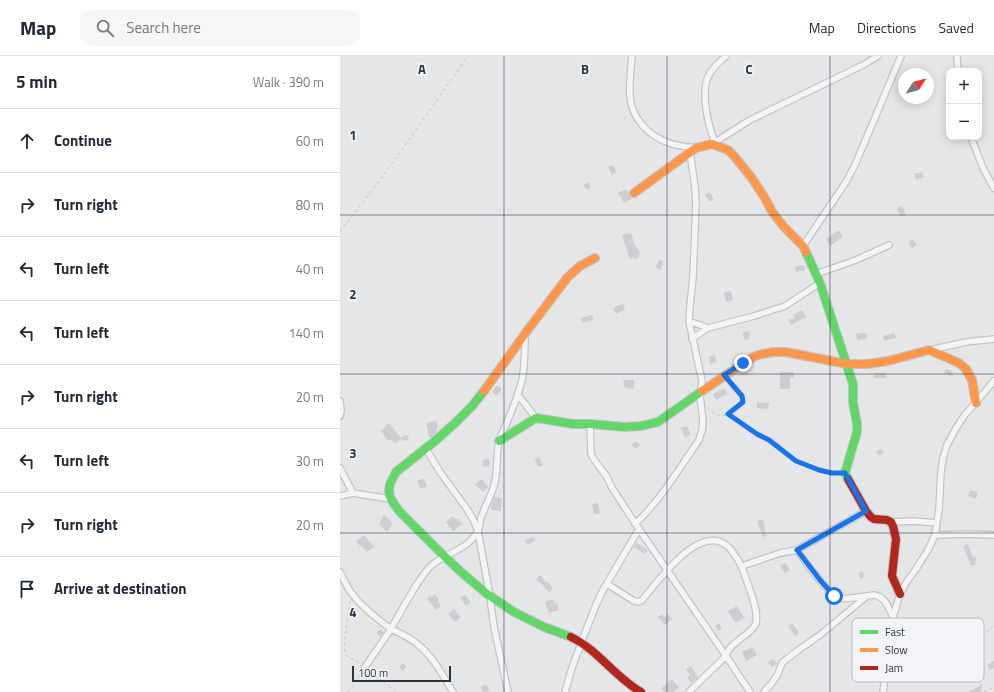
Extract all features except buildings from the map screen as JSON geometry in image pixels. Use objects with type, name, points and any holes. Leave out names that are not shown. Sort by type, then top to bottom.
[{"type":"street","points":[[632,56],[630,97],[636,116],[648,130],[659,138],[669,143],[693,150]]},
{"type":"street","points":[[726,56],[708,76],[705,89],[708,122],[713,143],[728,150],[751,176],[776,218],[804,246],[816,274],[853,384],[853,402],[857,432],[845,473],[866,511],[874,519],[887,520],[891,522],[913,521],[938,523]]},
{"type":"street","points":[[634,193],[693,150],[713,143],[750,120],[839,77],[878,56]]},
{"type":"street","points":[[804,246],[856,165],[900,56]]},
{"type":"street","points":[[957,56],[958,68]]},
{"type":"street","points":[[972,140],[983,168],[994,188]]},
{"type":"street","points":[[635,524],[658,499],[699,440],[702,430],[703,421],[700,394],[702,381],[689,321],[694,259],[696,204],[693,150]]},
{"type":"street","points":[[816,274],[856,260],[889,245]]},
{"type":"street","points":[[595,258],[588,260],[566,278],[488,387],[449,430],[396,472],[390,481],[388,489],[390,499],[404,515],[444,557],[490,597],[528,619],[581,643],[600,656],[623,680],[641,692]]},
{"type":"street","points":[[692,339],[708,328],[779,308],[792,302],[820,284]]},
{"type":"street","points":[[689,321],[708,328]]},
{"type":"street","points":[[366,667],[391,629],[411,593],[426,572],[433,564],[463,547],[478,531],[495,480],[499,441],[518,395],[522,379],[525,334]]},
{"type":"street","points":[[518,395],[536,418],[556,422],[619,427],[646,426],[664,419],[724,375],[754,357],[762,354],[786,352],[847,364],[867,364],[888,361],[966,342],[994,339]]},
{"type":"street","points":[[929,350],[959,363],[966,369],[972,380],[976,403]]},
{"type":"street","points":[[893,617],[900,594],[928,550],[935,535],[938,523],[941,472],[947,445],[964,416],[994,381]]},
{"type":"street","points":[[340,401],[340,416]]},
{"type":"street","points":[[499,441],[536,418]]},
{"type":"street","points":[[590,424],[591,453],[593,458],[607,477],[612,488],[638,529],[750,692]]},
{"type":"street","points":[[426,449],[440,472],[467,509],[478,531],[494,627],[508,692]]},
{"type":"street","points":[[340,468],[353,493]]},
{"type":"street","points":[[340,496],[353,493],[390,499]]},
{"type":"street","points":[[742,566],[780,553],[797,550],[866,511]]},
{"type":"street","points":[[891,522],[896,539],[892,576],[900,594]]},
{"type":"street","points":[[565,692],[571,671],[596,605],[638,529]]},
{"type":"street","points":[[935,535],[994,535]]},
{"type":"street","points":[[607,584],[634,601],[639,602],[667,571],[693,547],[708,540],[715,540],[726,544],[731,550],[742,566],[752,598],[756,622],[755,626],[731,646],[726,656],[693,691]]},
{"type":"street","points":[[797,550],[834,596],[840,599],[874,595],[882,597],[893,617]]},
{"type":"street","points":[[340,572],[351,593],[380,622],[415,642],[425,650],[434,661],[453,692]]},
{"type":"street","points":[[764,692],[778,674],[782,663],[820,635],[868,596]]},
{"type":"street","points":[[883,692],[884,682]]},
{"type":"path","points":[[340,231],[408,142],[468,56]]},
{"type":"path","points":[[700,394],[711,411],[715,414],[718,416],[728,414],[743,402],[742,396],[724,375]]},
{"type":"path","points":[[728,414],[757,434],[769,440],[796,461],[819,470],[832,473],[845,473]]},
{"type":"path","points":[[351,593],[344,645],[345,654],[347,657],[366,667],[396,692]]},
{"type":"path","points":[[984,634],[994,626]]},
{"type":"path","points":[[348,692],[366,667]]},
{"type":"path","points":[[984,692],[994,687]]},
{"type":"traffic: fast","points":[[806,252],[820,283],[853,384],[853,402],[857,432],[845,473],[848,479]]},
{"type":"traffic: fast","points":[[484,391],[472,406],[454,424],[396,472],[390,484],[390,497],[400,512],[461,572],[487,594],[514,612],[544,627],[571,637]]},
{"type":"traffic: fast","points":[[499,441],[536,418],[573,424],[625,427],[641,426],[658,422],[702,391]]},
{"type":"traffic: slow","points":[[634,193],[696,148],[712,144],[728,150],[734,156],[751,177],[773,213],[784,227],[803,246],[806,252]]},
{"type":"traffic: slow","points":[[484,391],[567,278],[580,266],[595,258]]},
{"type":"traffic: slow","points":[[702,391],[753,357],[773,352],[786,352],[847,364],[867,364],[888,361],[929,350],[959,363],[966,369],[972,380],[976,403]]},
{"type":"traffic: jam","points":[[848,479],[871,517],[874,519],[887,520],[891,522],[893,526],[896,539],[892,576],[900,594]]},
{"type":"traffic: jam","points":[[571,637],[590,649],[623,679],[641,692]]},
{"type":"route","points":[[743,363],[724,375],[743,399],[743,402],[728,414],[757,434],[769,440],[796,461],[819,470],[832,473],[845,473],[866,511],[797,550],[834,596]]}]
